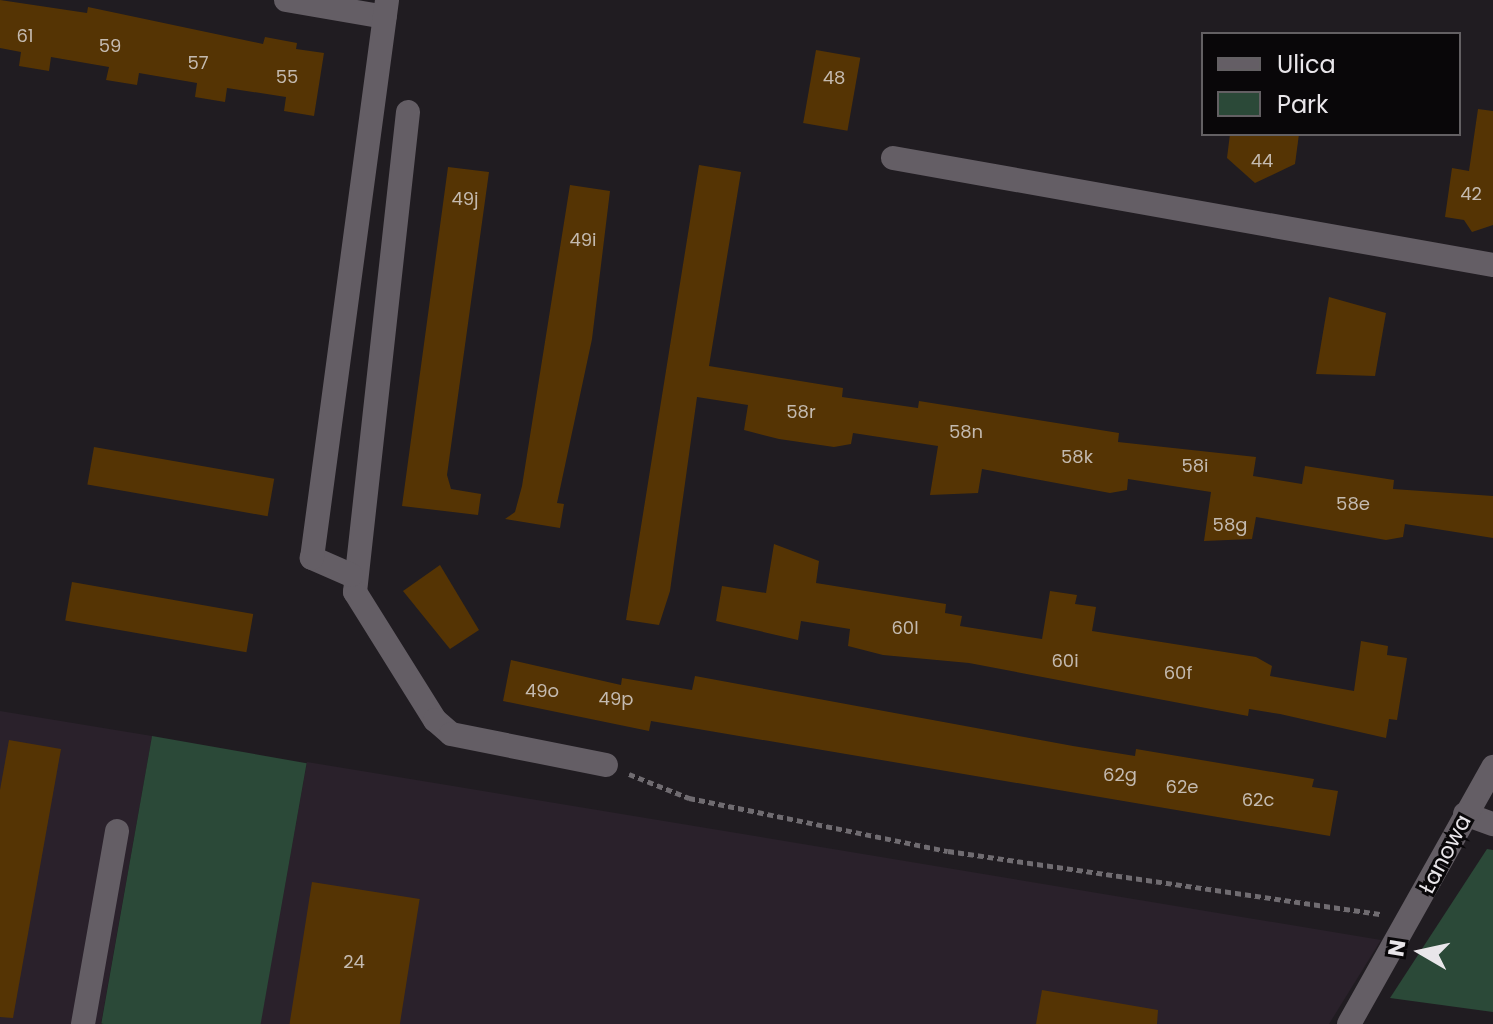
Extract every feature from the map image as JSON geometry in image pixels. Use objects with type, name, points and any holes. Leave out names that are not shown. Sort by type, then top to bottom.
[{"type":"street","points":[[286,0],[386,8],[312,558],[351,575]]},
{"type":"street","points":[[408,112],[351,575],[410,680],[451,734],[606,765]]},
{"type":"street","points":[[893,158],[1493,265]]},
{"type":"street","name":"Łanowa","points":[[1349,1024],[1493,767]]},
{"type":"street","points":[[1465,814],[1493,824]]},
{"type":"street","points":[[83,1024],[117,831]]},
{"type":"path","points":[[606,765],[689,798],[948,851],[1411,918]]},
{"type":"shaded area","points":[[0,711],[152,736],[101,1024],[0,1024]]},
{"type":"shaded area","points":[[307,762],[1381,940],[1329,1024],[260,1024]]},
{"type":"green space","points":[[152,736],[307,763],[261,1024],[101,1024]]},
{"type":"green space","points":[[1487,849],[1493,850],[1493,1012],[1390,998]]},
{"type":"building","points":[[0,0],[87,13],[88,7],[263,44],[265,37],[297,43],[296,49],[324,53],[314,116],[284,111],[286,97],[227,88],[225,102],[195,97],[197,83],[139,73],[137,85],[106,80],[109,67],[51,57],[49,71],[19,66],[21,52],[0,48]]},
{"type":"building","points":[[816,50],[860,58],[847,131],[803,123]]},
{"type":"building","points":[[1478,109],[1493,111],[1493,225],[1472,232],[1464,220],[1445,217],[1452,168],[1469,171]]},
{"type":"building","points":[[1230,136],[1299,136],[1295,164],[1255,183],[1227,158]]},
{"type":"building","points":[[699,165],[741,172],[709,366],[843,388],[842,397],[918,408],[919,401],[1119,433],[1118,442],[1256,457],[1253,476],[1302,484],[1305,466],[1394,480],[1393,489],[1493,496],[1493,538],[1405,524],[1403,537],[1386,540],[1256,517],[1252,539],[1204,541],[1211,492],[1128,479],[1127,490],[1110,493],[982,469],[978,493],[930,495],[938,446],[853,433],[851,444],[834,447],[779,439],[744,430],[748,405],[697,397],[670,591],[659,625],[626,620]]},
{"type":"building","points":[[448,167],[489,172],[447,475],[451,489],[481,494],[478,515],[402,506]]},
{"type":"building","points":[[570,185],[610,191],[592,339],[557,503],[564,504],[560,528],[505,519],[515,512],[522,486]]},
{"type":"building","points":[[1329,297],[1386,313],[1375,376],[1316,374]]},
{"type":"building","points":[[94,447],[274,479],[268,516],[87,484]]},
{"type":"building","points":[[774,544],[819,561],[816,583],[946,604],[945,613],[962,616],[960,626],[1042,639],[1050,591],[1077,595],[1075,604],[1096,607],[1092,631],[1256,657],[1272,666],[1270,676],[1354,691],[1361,641],[1388,646],[1387,655],[1407,658],[1397,720],[1389,719],[1386,738],[1280,714],[1249,709],[1248,716],[969,663],[883,655],[848,646],[850,629],[801,621],[798,640],[716,621],[722,586],[766,593]]},
{"type":"building","points":[[440,565],[479,630],[450,649],[403,591]]},
{"type":"building","points":[[72,582],[253,614],[246,652],[65,620]]},
{"type":"building","points":[[511,660],[621,685],[622,678],[692,690],[695,676],[1073,746],[1135,756],[1136,749],[1314,779],[1312,787],[1338,791],[1330,836],[651,721],[649,731],[503,701]]},
{"type":"building","points":[[9,740],[61,749],[13,1018],[0,1017],[0,790]]},
{"type":"building","points":[[312,882],[420,899],[400,1024],[290,1024]]},
{"type":"building","points":[[1042,990],[1158,1010],[1157,1024],[1036,1024]]}]
